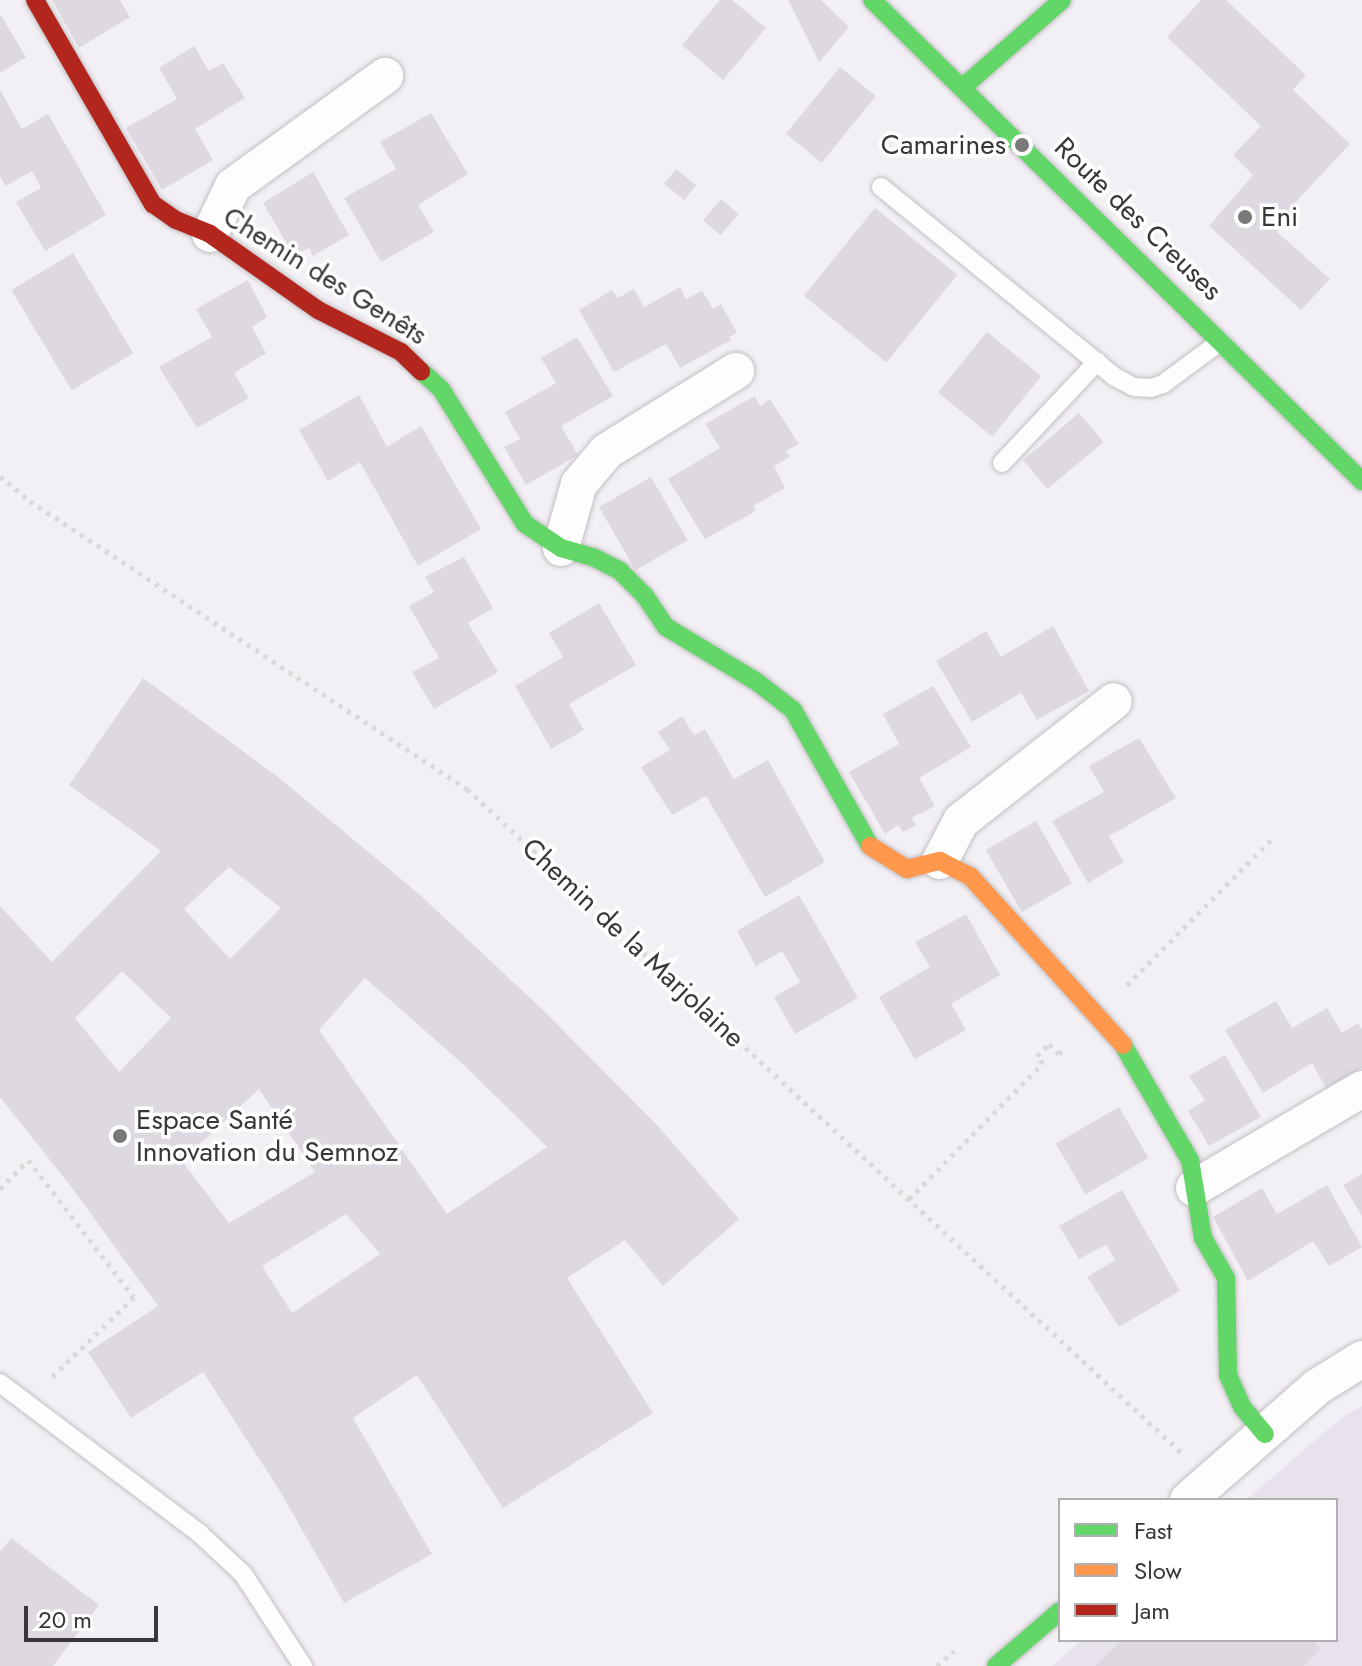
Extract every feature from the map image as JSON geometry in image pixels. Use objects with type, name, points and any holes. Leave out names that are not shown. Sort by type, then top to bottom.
[{"type":"street","name":"Chemin des Genêts","points":[[35,0],[153,204],[176,220],[210,234],[318,310],[401,352],[441,389],[525,524],[561,548],[593,557],[620,571],[645,596],[666,627],[757,682],[793,710],[873,851],[907,869],[940,861]]},
{"type":"street","name":"Route des Creuses","points":[[872,0],[1222,340],[1362,481]]},
{"type":"street","points":[[962,88],[1062,0]]},
{"type":"street","points":[[210,234],[233,186],[385,76]]},
{"type":"street","points":[[561,548],[579,484],[607,451],[736,371]]},
{"type":"street","points":[[1114,701],[961,821],[940,861],[970,876],[1126,1049],[1190,1160],[1203,1238],[1226,1278],[1228,1375],[1243,1408],[1265,1434]]},
{"type":"street","points":[[1194,1188],[1362,1089]]},
{"type":"street","points":[[1200,1490],[1317,1387],[1362,1359]]},
{"type":"street","points":[[996,1666],[1058,1613]]},
{"type":"lane","points":[[881,187],[1097,362],[1134,387],[1151,388],[1163,384],[1222,340]]},
{"type":"lane","points":[[1002,463],[1097,362]]},
{"type":"lane","points":[[0,1383],[199,1533],[243,1574],[303,1666]]},
{"type":"path","name":"Chemin de la Marjolaine","points":[[0,476],[30,501],[467,789],[1200,1490]]},
{"type":"path","points":[[0,1189],[28,1160],[134,1297],[26,1402]]},
{"type":"shaded area","points":[[1362,1406],[1362,1666],[1052,1666],[1080,1642],[1338,1642],[1338,1498],[1248,1498],[1341,1418]]},
{"type":"building","points":[[52,0],[120,0],[130,17],[79,48]]},
{"type":"building","points":[[720,0],[732,0],[766,28],[723,80],[682,45]]},
{"type":"building","points":[[788,0],[821,0],[849,27],[819,62]]},
{"type":"building","points":[[1201,0],[1226,0],[1306,75],[1293,90],[1350,144],[1289,209],[1294,214],[1277,232],[1330,279],[1301,310],[1209,226],[1253,175],[1233,155],[1261,126],[1167,37]]},
{"type":"building","points":[[0,14],[26,57],[0,73]]},
{"type":"building","points":[[194,46],[209,71],[223,63],[245,98],[195,129],[213,160],[162,190],[126,128],[177,99],[159,68]]},
{"type":"building","points":[[840,67],[876,96],[822,163],[786,134]]},
{"type":"building","points":[[0,90],[22,129],[48,114],[106,215],[45,251],[16,202],[41,188],[32,171],[6,186],[0,176]]},
{"type":"building","points":[[431,113],[468,174],[418,205],[434,232],[381,262],[344,198],[396,169],[380,142]]},
{"type":"building","points":[[676,169],[696,185],[684,200],[664,184]]},
{"type":"building","points":[[313,172],[349,235],[313,256],[309,248],[294,256],[263,203]]},
{"type":"building","points":[[721,199],[739,214],[721,235],[703,220]]},
{"type":"building","points":[[875,208],[957,275],[886,363],[804,296]]},
{"type":"building","points":[[73,253],[133,353],[72,390],[11,290]]},
{"type":"building","points":[[248,280],[267,317],[252,327],[266,353],[234,373],[249,398],[197,428],[159,367],[212,337],[196,309]]},
{"type":"building","points":[[680,287],[686,299],[702,291],[713,309],[721,304],[737,333],[729,337],[731,340],[680,368],[666,344],[614,372],[579,310],[612,290],[618,298],[634,289],[644,307]]},
{"type":"building","points":[[987,332],[1041,376],[992,437],[938,393]]},
{"type":"building","points":[[577,337],[613,396],[561,426],[578,455],[526,485],[504,447],[520,439],[505,412],[556,383],[541,358]]},
{"type":"building","points":[[359,395],[387,447],[421,426],[481,529],[418,566],[360,462],[328,481],[299,430]]},
{"type":"building","points":[[755,396],[760,406],[770,399],[799,444],[786,451],[790,457],[774,466],[785,488],[753,506],[756,511],[705,539],[668,479],[720,448],[705,424]]},
{"type":"building","points":[[1079,413],[1103,442],[1048,489],[1023,460]]},
{"type":"building","points":[[651,477],[688,540],[636,570],[599,507]]},
{"type":"building","points":[[464,557],[493,608],[468,623],[498,672],[434,709],[412,672],[439,658],[409,606],[434,592],[425,577]]},
{"type":"building","points":[[599,603],[636,665],[569,704],[584,730],[551,749],[515,686],[563,657],[549,633]]},
{"type":"building","points":[[1053,626],[1089,691],[1037,720],[1021,693],[972,722],[936,661],[986,631],[1001,657]]},
{"type":"building","name":"Espace Santé Innovation du Semnoz","points":[[143,678],[278,777],[419,894],[542,1009],[656,1124],[739,1219],[663,1286],[625,1240],[567,1278],[653,1413],[503,1508],[417,1375],[353,1418],[432,1554],[344,1603],[278,1488],[203,1372],[131,1418],[88,1352],[158,1306],[72,1188],[0,1097],[0,906],[52,962],[161,851],[69,785]],"holes":[[[229,867],[281,908],[230,959],[184,909]],[[122,971],[171,1018],[119,1072],[75,1018]],[[365,978],[464,1065],[547,1147],[447,1214],[319,1030]],[[259,1089],[315,1172],[229,1223],[182,1161]],[[346,1214],[380,1254],[292,1313],[262,1266]]]},
{"type":"building","points":[[933,686],[971,747],[919,778],[935,806],[911,818],[916,825],[903,832],[898,825],[885,834],[849,772],[899,744],[883,714]]},
{"type":"building","points":[[682,716],[694,735],[705,729],[734,779],[768,760],[825,862],[765,897],[706,796],[672,815],[641,767],[670,750],[658,732]]},
{"type":"building","points":[[1139,738],[1176,798],[1109,836],[1124,862],[1088,883],[1052,821],[1104,792],[1089,766]]},
{"type":"building","points":[[1036,821],[1072,883],[1022,912],[986,850]]},
{"type":"building","points":[[799,895],[858,998],[795,1034],[774,997],[800,982],[782,951],[756,966],[737,931]]},
{"type":"building","points":[[966,914],[1000,975],[951,1004],[966,1030],[915,1059],[879,997],[930,967],[915,942]]},
{"type":"building","points":[[1276,1001],[1292,1028],[1327,1008],[1342,1033],[1358,1023],[1362,1029],[1362,1068],[1326,1088],[1312,1063],[1263,1093],[1225,1030]]},
{"type":"building","points":[[1225,1055],[1261,1117],[1209,1146],[1188,1111],[1205,1100],[1189,1076]]},
{"type":"building","points":[[1119,1107],[1148,1158],[1085,1195],[1056,1144]]},
{"type":"building","points":[[1362,1174],[1362,1216],[1343,1185]]},
{"type":"building","points":[[1327,1185],[1362,1247],[1329,1266],[1313,1241],[1248,1281],[1213,1217],[1262,1188],[1277,1214]]},
{"type":"building","points":[[1122,1190],[1180,1291],[1119,1327],[1087,1277],[1115,1260],[1106,1245],[1079,1259],[1059,1226]]},
{"type":"building","points":[[11,1538],[99,1605],[53,1666],[0,1666],[0,1552]]},
{"type":"building","points":[[1120,1642],[1315,1642],[1321,1649],[1304,1666],[1095,1666]]},
{"type":"traffic: fast","points":[[872,0],[1362,481]]},
{"type":"traffic: fast","points":[[962,88],[1062,0]]},
{"type":"traffic: fast","points":[[421,371],[441,389],[525,524],[561,548],[593,557],[620,571],[645,596],[666,627],[757,682],[793,710],[870,846]]},
{"type":"traffic: fast","points":[[1123,1045],[1190,1160],[1203,1238],[1226,1278],[1228,1375],[1243,1408],[1265,1434]]},
{"type":"traffic: fast","points":[[996,1666],[1058,1613]]},
{"type":"traffic: slow","points":[[870,846],[907,869],[940,861],[970,876],[1123,1045]]},
{"type":"traffic: jam","points":[[35,0],[153,204],[176,220],[210,234],[318,310],[401,352],[421,371]]},
{"type":"place","name":"Camarines","points":[[1022,145]]},
{"type":"place","name":"Eni","points":[[1245,217]]},
{"type":"place","name":"Espace Santé Innovation du Semnoz","points":[[120,1136]]}]
